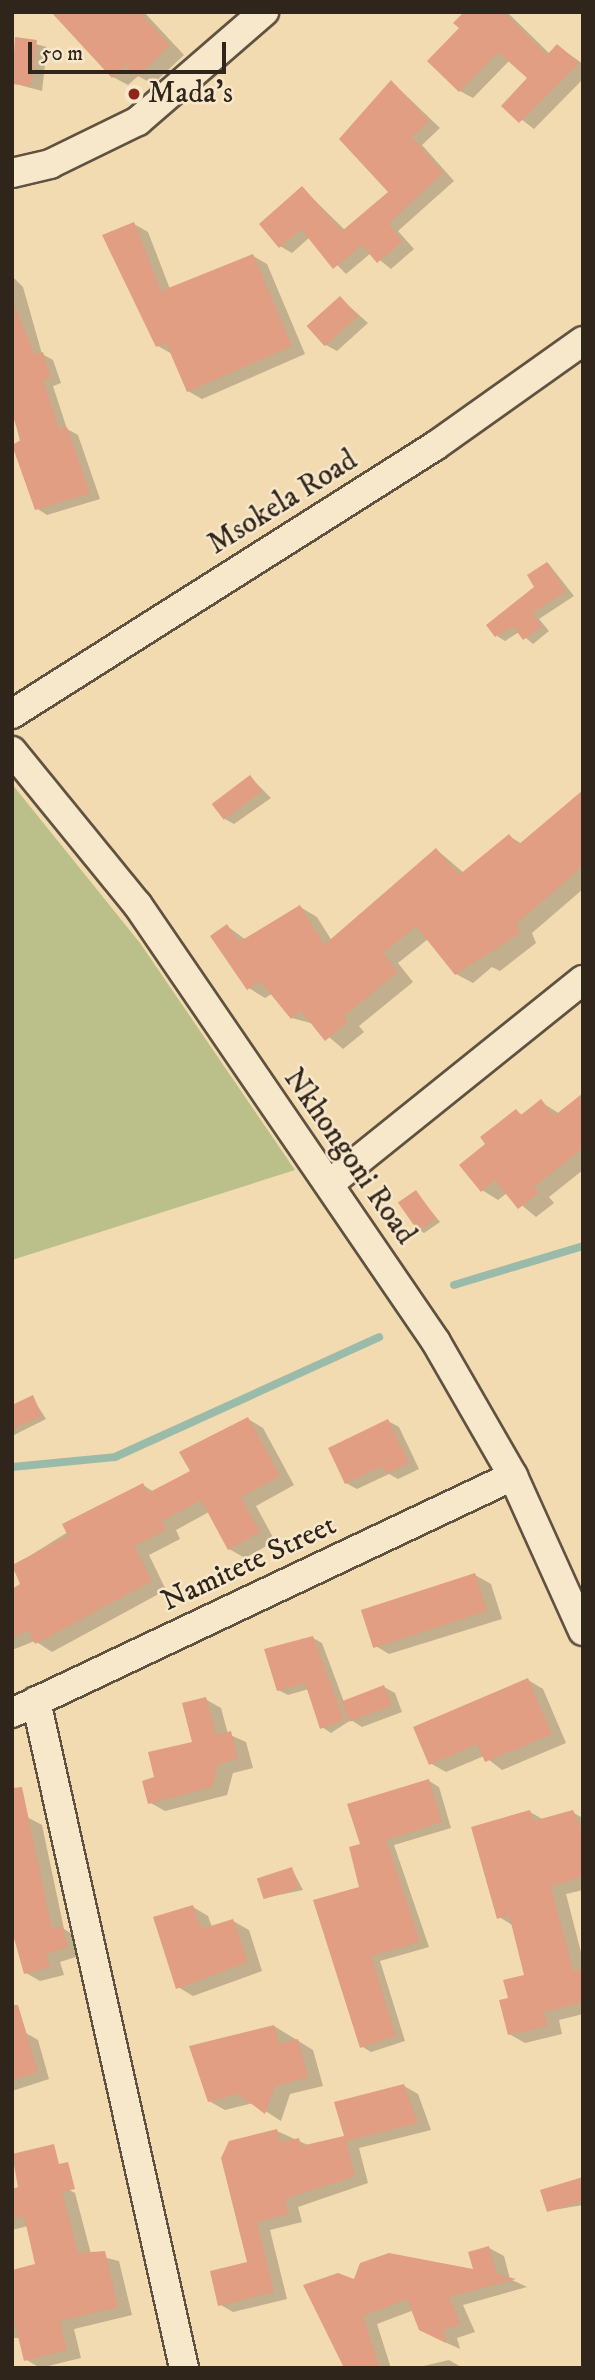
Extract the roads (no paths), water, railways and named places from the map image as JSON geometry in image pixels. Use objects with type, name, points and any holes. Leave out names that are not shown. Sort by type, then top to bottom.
[{"type":"street","points":[[12,173],[50,164],[138,121],[264,12]]},
{"type":"street","name":"Msokela Road","points":[[12,714],[435,446],[583,341]]},
{"type":"street","name":"Nkhongoni Road","points":[[12,751],[137,904],[436,1342],[513,1476],[583,1631]]},
{"type":"street","points":[[328,1184],[583,980]]},
{"type":"street","name":"Namitete Street","points":[[24,1707],[513,1476]]},
{"type":"street","points":[[24,1707],[184,2368]]},
{"type":"waterway","points":[[454,1285],[583,1246]]},
{"type":"waterway","points":[[12,1467],[115,1457],[379,1337]]},
{"type":"place","name":"Mada's","points":[[134,94]]}]
